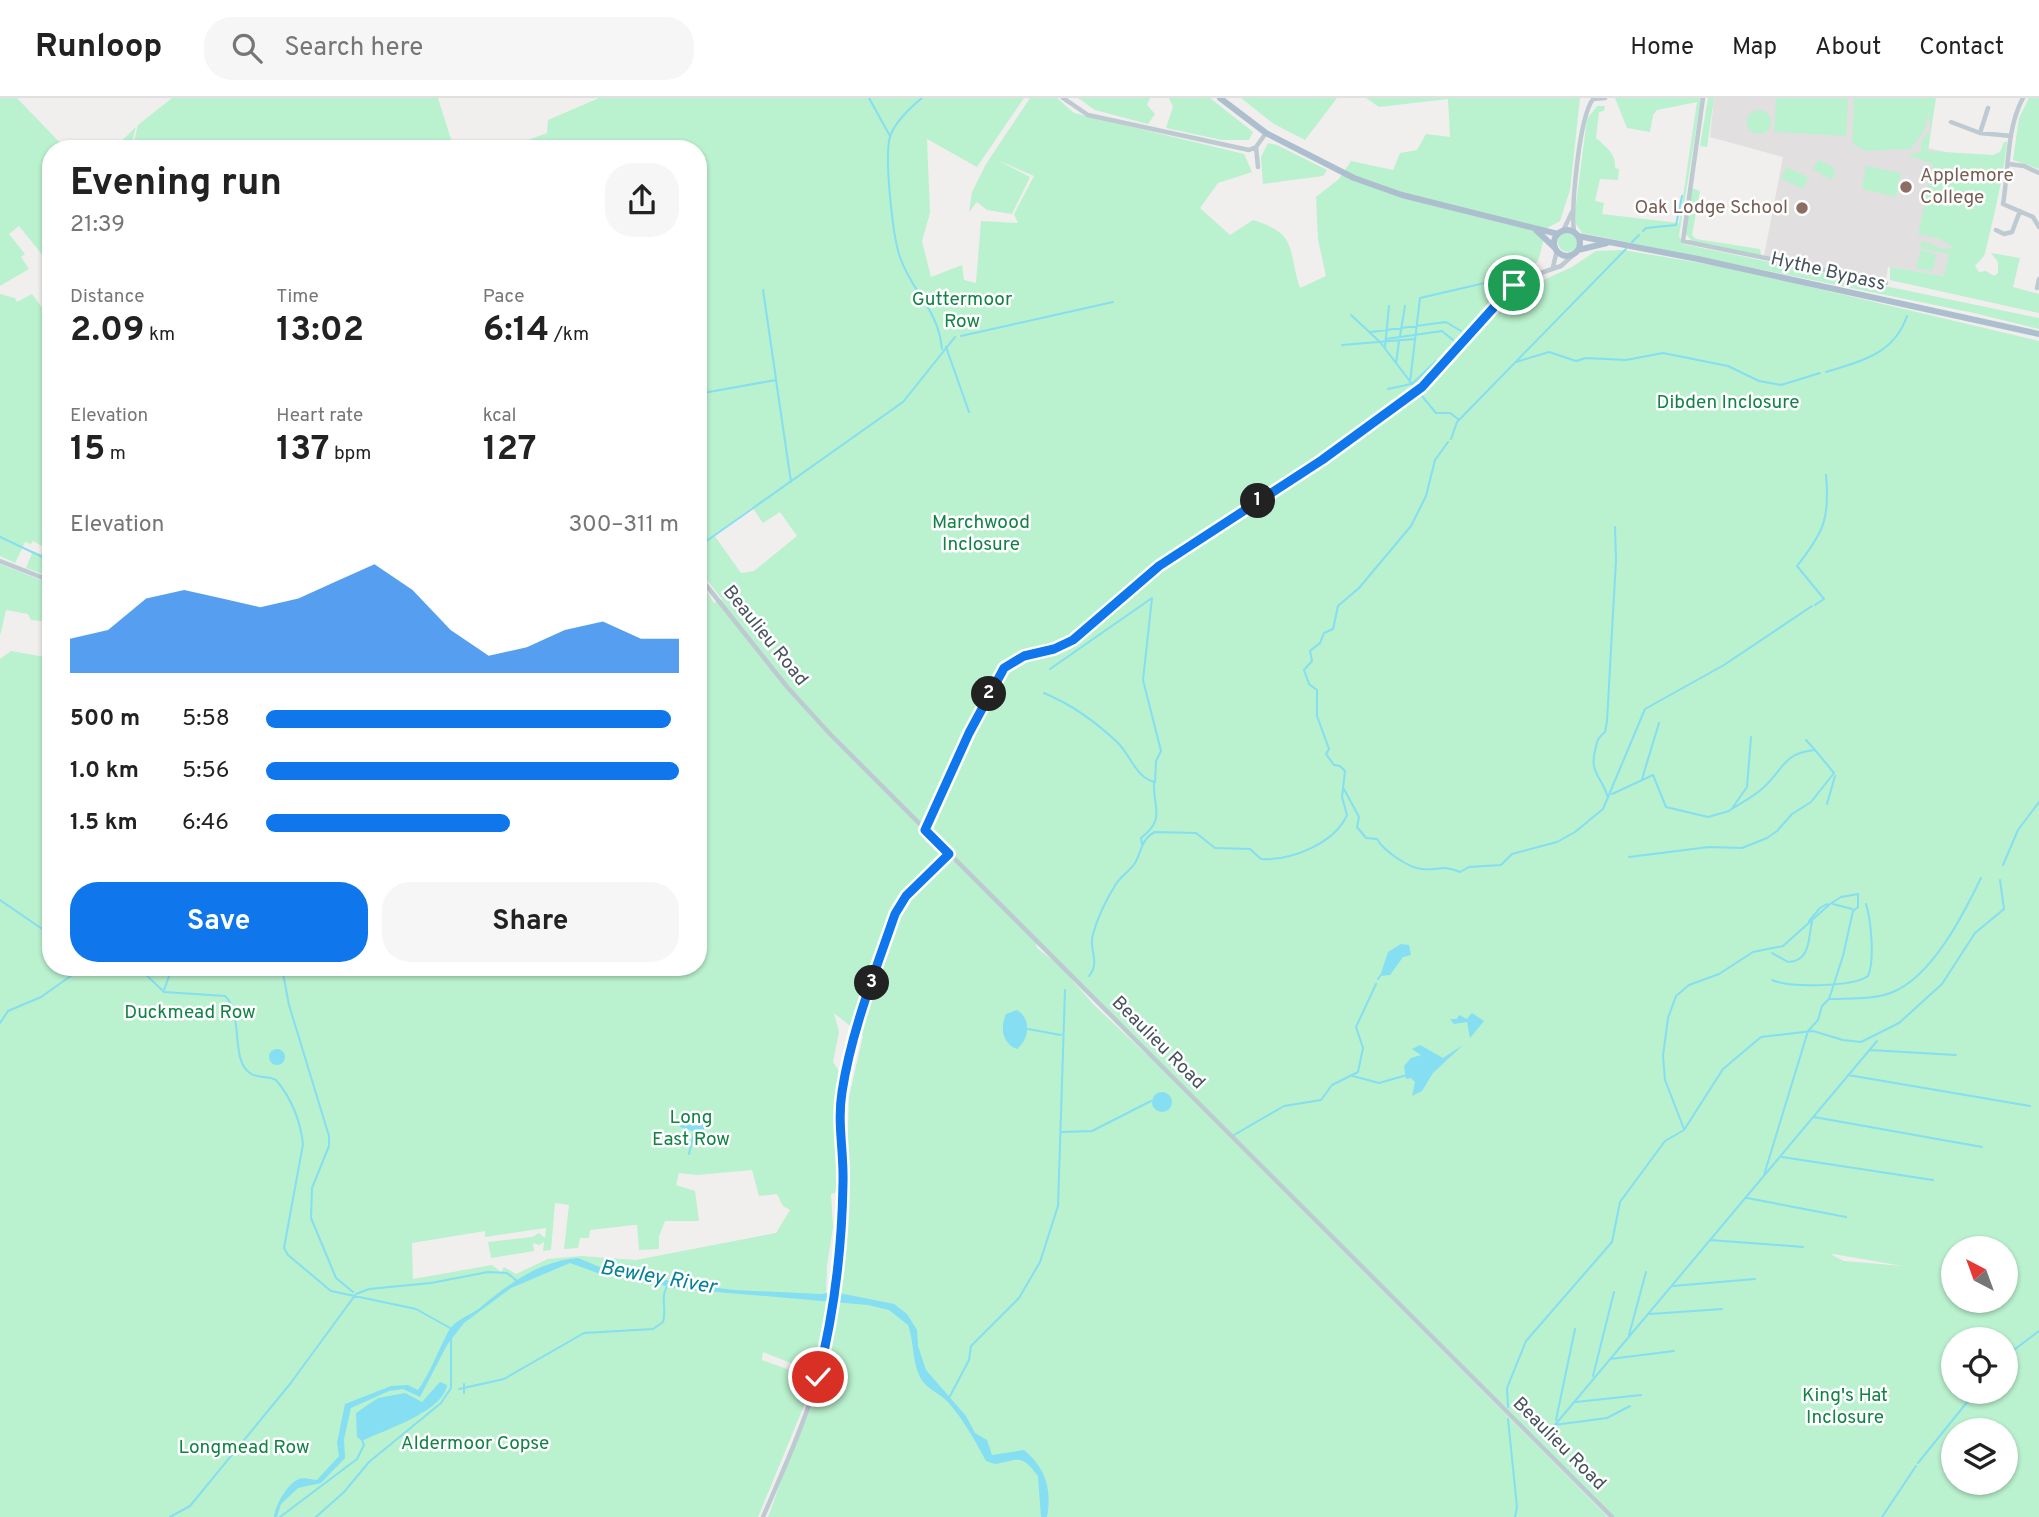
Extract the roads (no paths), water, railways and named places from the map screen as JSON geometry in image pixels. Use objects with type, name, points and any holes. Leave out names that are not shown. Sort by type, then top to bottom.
[{"type":"main road","points":[[1220,98],[1266,132],[1309,157],[1391,192],[1534,229],[1561,233],[1556,249]]},
{"type":"main road","points":[[1534,229],[1562,255],[1576,252],[1576,234]]},
{"type":"main road","name":"Hythe Bypass","points":[[1561,233],[1576,234],[2039,334]]},
{"type":"main road","name":"Hythe Bypass","points":[[1576,252],[1609,242]]},
{"type":"street","points":[[1063,98],[1088,115],[1249,150],[1256,147],[1266,132]]},
{"type":"street","points":[[1576,234],[1573,211],[1585,114],[1593,98],[1605,98]]},
{"type":"street","points":[[1703,98],[1682,237],[1687,245],[1886,283]]},
{"type":"street","points":[[2023,98],[2016,111],[2011,136],[2003,204],[2033,217],[2039,227]]},
{"type":"street","points":[[1980,133],[1988,108]]},
{"type":"street","points":[[1951,122],[1980,133],[2011,136]]},
{"type":"street","points":[[1256,147],[1258,167]]},
{"type":"street","points":[[2009,164],[2024,166],[2039,173]]},
{"type":"street","points":[[1561,233],[1573,211]]},
{"type":"street","points":[[2009,241],[2009,233],[2016,225],[2020,211]]},
{"type":"street","points":[[1996,230],[2009,233]]},
{"type":"street","points":[[1553,268],[1557,259],[1556,249]]},
{"type":"street","points":[[925,830],[990,691],[1012,662],[1073,640],[1159,566],[1346,443],[1422,387],[1520,280],[1569,261],[1576,252]]},
{"type":"street","points":[[2037,288],[2039,279]]},
{"type":"street","points":[[0,561],[42,577]]},
{"type":"street","name":"Beaulieu Road","points":[[707,586],[802,704],[1612,1517]]},
{"type":"street","points":[[763,1517],[818,1377],[833,1303],[844,1180],[839,1125],[846,1072],[895,914],[906,896],[949,854]]},
{"type":"water","points":[[1401,944],[1409,945],[1411,955],[1403,957],[1390,975],[1380,976],[1388,952]]},
{"type":"water","points":[[1017,1010],[1025,1019],[1027,1030],[1017,1049],[1005,1039],[1003,1025],[1006,1014]]},
{"type":"water","points":[[1472,1013],[1484,1021],[1470,1038],[1467,1022],[1454,1024],[1450,1019],[1457,1019],[1459,1015],[1467,1019]]},
{"type":"water","points":[[1420,1045],[1443,1058],[1463,1045],[1433,1073],[1422,1091],[1412,1096],[1415,1082],[1411,1078],[1406,1079],[1404,1066],[1411,1058],[1421,1055],[1412,1049]]},
{"type":"water","points":[[274,1049],[280,1049],[285,1057],[283,1063],[274,1065],[269,1060],[269,1054]]},
{"type":"water","points":[[1158,1092],[1166,1092],[1172,1102],[1166,1112],[1158,1112],[1152,1106],[1152,1098]]},
{"type":"water","points":[[691,1110],[703,1113],[704,1131],[701,1134],[680,1127],[681,1118]]},
{"type":"water","name":"Bewley River","points":[[578,1258],[607,1270],[644,1274],[677,1283],[734,1290],[821,1294],[834,1292],[894,1304],[907,1314],[917,1330],[918,1346],[926,1370],[966,1416],[975,1433],[987,1440],[992,1455],[1024,1450],[1038,1464],[1048,1489],[1047,1517],[1041,1517],[1038,1476],[1023,1461],[995,1464],[986,1461],[954,1409],[920,1377],[908,1325],[889,1310],[868,1305],[671,1288],[639,1277],[603,1275],[570,1263],[511,1288],[464,1323],[447,1345],[420,1397],[403,1389],[389,1391],[351,1408],[344,1439],[345,1458],[321,1483],[298,1488],[281,1504],[277,1517],[274,1517],[279,1501],[295,1481],[301,1478],[317,1480],[339,1456],[337,1443],[345,1404],[391,1386],[408,1385],[418,1390],[448,1332],[455,1324],[526,1274],[564,1260]]},
{"type":"water","points":[[440,1382],[447,1385],[443,1395],[424,1412],[362,1441],[357,1437],[356,1413],[378,1398],[405,1393],[422,1402]]},
{"type":"waterway","points":[[869,98],[890,136]]},
{"type":"waterway","points":[[922,98],[901,119],[891,134],[888,158],[890,195],[900,257],[930,311],[940,335],[942,349]]},
{"type":"waterway","points":[[1643,231],[1646,228],[1676,225],[1682,196]]},
{"type":"waterway","points":[[1632,242],[1639,235]]},
{"type":"waterway","points":[[1451,439],[1457,422],[1626,249]]},
{"type":"waterway","points":[[1410,382],[1420,298],[1502,279]]},
{"type":"waterway","points":[[763,290],[776,379]]},
{"type":"waterway","points":[[961,336],[1113,302]]},
{"type":"waterway","points":[[1385,347],[1389,306]]},
{"type":"waterway","points":[[1400,336],[1405,306]]},
{"type":"waterway","points":[[1351,315],[1380,342],[1412,384],[1436,361]]},
{"type":"waterway","points":[[1826,372],[1864,359],[1885,348],[1901,329],[1907,316]]},
{"type":"waterway","points":[[1371,332],[1446,322],[1461,331]]},
{"type":"waterway","points":[[1386,339],[1442,331],[1453,340]]},
{"type":"waterway","points":[[707,541],[903,402],[955,337]]},
{"type":"waterway","points":[[1342,345],[1414,339]]},
{"type":"waterway","points":[[1396,363],[1399,341]]},
{"type":"waterway","points":[[946,347],[969,412]]},
{"type":"waterway","points":[[1516,362],[1549,352],[1576,361],[1586,358],[1626,360],[1663,353],[1728,366],[1759,381],[1781,385],[1820,373]]},
{"type":"waterway","points":[[707,392],[776,380],[791,482]]},
{"type":"waterway","points":[[1388,389],[1411,384]]},
{"type":"waterway","points":[[1421,395],[1436,413],[1450,413],[1458,419]]},
{"type":"waterway","points":[[1089,976],[1094,965],[1092,940],[1097,921],[1118,881],[1131,869],[1144,842],[1155,832],[1196,833],[1215,848],[1250,849],[1261,859],[1272,859],[1310,849],[1341,825],[1347,815],[1342,797],[1345,771],[1334,765],[1326,754],[1329,749],[1317,716],[1317,690],[1309,684],[1304,670],[1312,661],[1310,651],[1320,643],[1324,633],[1333,629],[1338,606],[1359,588],[1411,526],[1426,496],[1435,460],[1448,442]]},
{"type":"waterway","points":[[1815,605],[1824,599],[1797,566],[1823,524],[1827,503],[1826,475]]},
{"type":"waterway","points":[[1608,798],[1595,770],[1594,759],[1597,743],[1605,732],[1607,721],[1616,560],[1615,527]]},
{"type":"waterway","points":[[0,537],[42,557]]},
{"type":"waterway","points":[[1044,693],[1074,708],[1101,728],[1123,748],[1138,771],[1148,780],[1155,782],[1156,761],[1161,751],[1143,680],[1152,598],[1050,669]]},
{"type":"waterway","points":[[1344,789],[1359,817],[1357,827],[1366,838],[1377,839],[1403,862],[1416,868],[1449,868],[1460,872],[1469,867],[1501,865],[1512,854],[1557,842],[1575,832],[1603,809],[1645,709],[1724,665],[1812,606]]},
{"type":"waterway","points":[[1642,779],[1659,723]]},
{"type":"waterway","points":[[1733,807],[1747,787],[1751,737]]},
{"type":"waterway","points":[[1806,740],[1815,750]]},
{"type":"waterway","points":[[1629,857],[1709,847],[1742,848],[1767,838],[1792,814],[1811,802],[1834,773],[1815,750],[1804,752],[1790,758],[1759,791],[1730,810]]},
{"type":"waterway","points":[[1612,794],[1653,775],[1666,807],[1708,817],[1729,811]]},
{"type":"waterway","points":[[1827,804],[1835,776]]},
{"type":"waterway","points":[[1142,844],[1141,838],[1156,819],[1154,783]]},
{"type":"waterway","points":[[2003,865],[2018,830],[2039,802]]},
{"type":"waterway","points":[[1829,999],[1878,996],[1908,984],[1945,943],[1981,878]]},
{"type":"waterway","points":[[1508,1407],[1507,1388],[1526,1341],[1612,1242],[1620,1202],[1665,1141],[1684,1130],[1723,1069],[1761,1037],[1813,1031],[1861,1042],[1899,1023],[1942,984],[1975,933],[2004,909],[2000,880]]},
{"type":"waterway","points":[[1684,1129],[1665,1080],[1663,1056],[1668,1018],[1676,996],[1689,985],[1719,974],[1753,952],[1783,946],[1830,904],[1841,897],[1858,894],[1858,907],[1853,911],[1843,956],[1829,999],[1822,1006],[1818,1020],[1808,1031],[1764,1175]]},
{"type":"waterway","points":[[0,900],[42,929]]},
{"type":"waterway","points":[[1809,921],[1827,904]]},
{"type":"waterway","points":[[1833,904],[1852,909]]},
{"type":"waterway","points":[[1772,980],[1821,985],[1860,980],[1868,976],[1871,940],[1866,904]]},
{"type":"waterway","points":[[1772,953],[1788,962],[1801,958],[1807,948],[1812,922]]},
{"type":"waterway","points":[[0,1023],[8,1011],[41,997],[71,976]]},
{"type":"waterway","points":[[147,976],[164,992],[225,996],[234,1014],[238,1048],[244,1067],[253,1075],[276,1080],[291,1102],[303,1144],[284,1248],[288,1255],[331,1291],[416,1309],[450,1328]]},
{"type":"waterway","points":[[164,990],[169,976]]},
{"type":"waterway","points":[[284,976],[289,1005],[329,1136],[329,1146],[312,1188],[311,1218],[336,1278],[353,1292]]},
{"type":"waterway","points":[[1234,1135],[1284,1106],[1321,1100],[1332,1085],[1358,1072],[1363,1048],[1356,1027],[1376,984]]},
{"type":"waterway","points":[[950,1396],[969,1360],[971,1346],[1019,1298],[1040,1262],[1058,1206],[1065,990]]},
{"type":"waterway","points":[[1028,1029],[1061,1035]]},
{"type":"waterway","points":[[1544,1438],[1877,1041]]},
{"type":"waterway","points":[[1870,1050],[1956,1055]]},
{"type":"waterway","points":[[1353,1076],[1379,1083],[1407,1075]]},
{"type":"waterway","points":[[1848,1075],[2030,1106]]},
{"type":"waterway","points":[[1062,1132],[1092,1131],[1151,1101]]},
{"type":"waterway","points":[[1814,1117],[1982,1147]]},
{"type":"waterway","points":[[689,1154],[694,1133]]},
{"type":"waterway","points":[[1782,1157],[1933,1180]]},
{"type":"waterway","points":[[1747,1198],[1846,1217]]},
{"type":"waterway","points":[[1710,1240],[1803,1247]]},
{"type":"waterway","points":[[170,1517],[190,1506],[290,1384],[356,1294],[369,1289],[431,1283],[488,1272],[507,1273],[516,1280]]},
{"type":"waterway","points":[[1629,1335],[1646,1272]]},
{"type":"waterway","points":[[1673,1286],[1755,1279]]},
{"type":"waterway","name":"Bewley River","points":[[459,1389],[504,1379],[584,1333],[653,1329],[663,1322],[667,1287]]},
{"type":"waterway","points":[[1593,1376],[1614,1292]]},
{"type":"waterway","points":[[1650,1314],[1722,1309]]},
{"type":"waterway","points":[[1556,1420],[1575,1329]]},
{"type":"waterway","points":[[2018,1347],[2039,1331]]},
{"type":"waterway","points":[[316,1517],[344,1492],[369,1462],[441,1403],[451,1388],[451,1336]]},
{"type":"waterway","points":[[1610,1359],[1674,1351]]},
{"type":"waterway","points":[[464,1384],[464,1393]]},
{"type":"waterway","points":[[1576,1402],[1641,1395]]},
{"type":"waterway","points":[[1918,1463],[1966,1404]]},
{"type":"waterway","points":[[1554,1425],[1607,1418],[1630,1406]]},
{"type":"waterway","points":[[1508,1419],[1517,1507],[1515,1517]]},
{"type":"waterway","points":[[280,1517],[357,1459],[364,1445],[362,1440]]},
{"type":"waterway","points":[[1882,1517],[1916,1466]]},
{"type":"place","name":"Applemore College","points":[[1906,187]]},
{"type":"place","name":"Oak Lodge School","points":[[1802,208]]},
{"type":"park label","name":"Guttermoor Row","points":[[962,311]]},
{"type":"park label","name":"Dibden Inclosure","points":[[1728,403]]},
{"type":"park label","name":"Marchwood Inclosure","points":[[981,534]]},
{"type":"park label","name":"Duckmead Row","points":[[190,1013]]},
{"type":"park label","name":"Long East Row","points":[[691,1129]]},
{"type":"park label","name":"King's Hat Inclosure","points":[[1845,1407]]},
{"type":"park label","name":"Aldermoor Copse","points":[[475,1444]]},
{"type":"park label","name":"Longmead Row","points":[[244,1448]]}]
